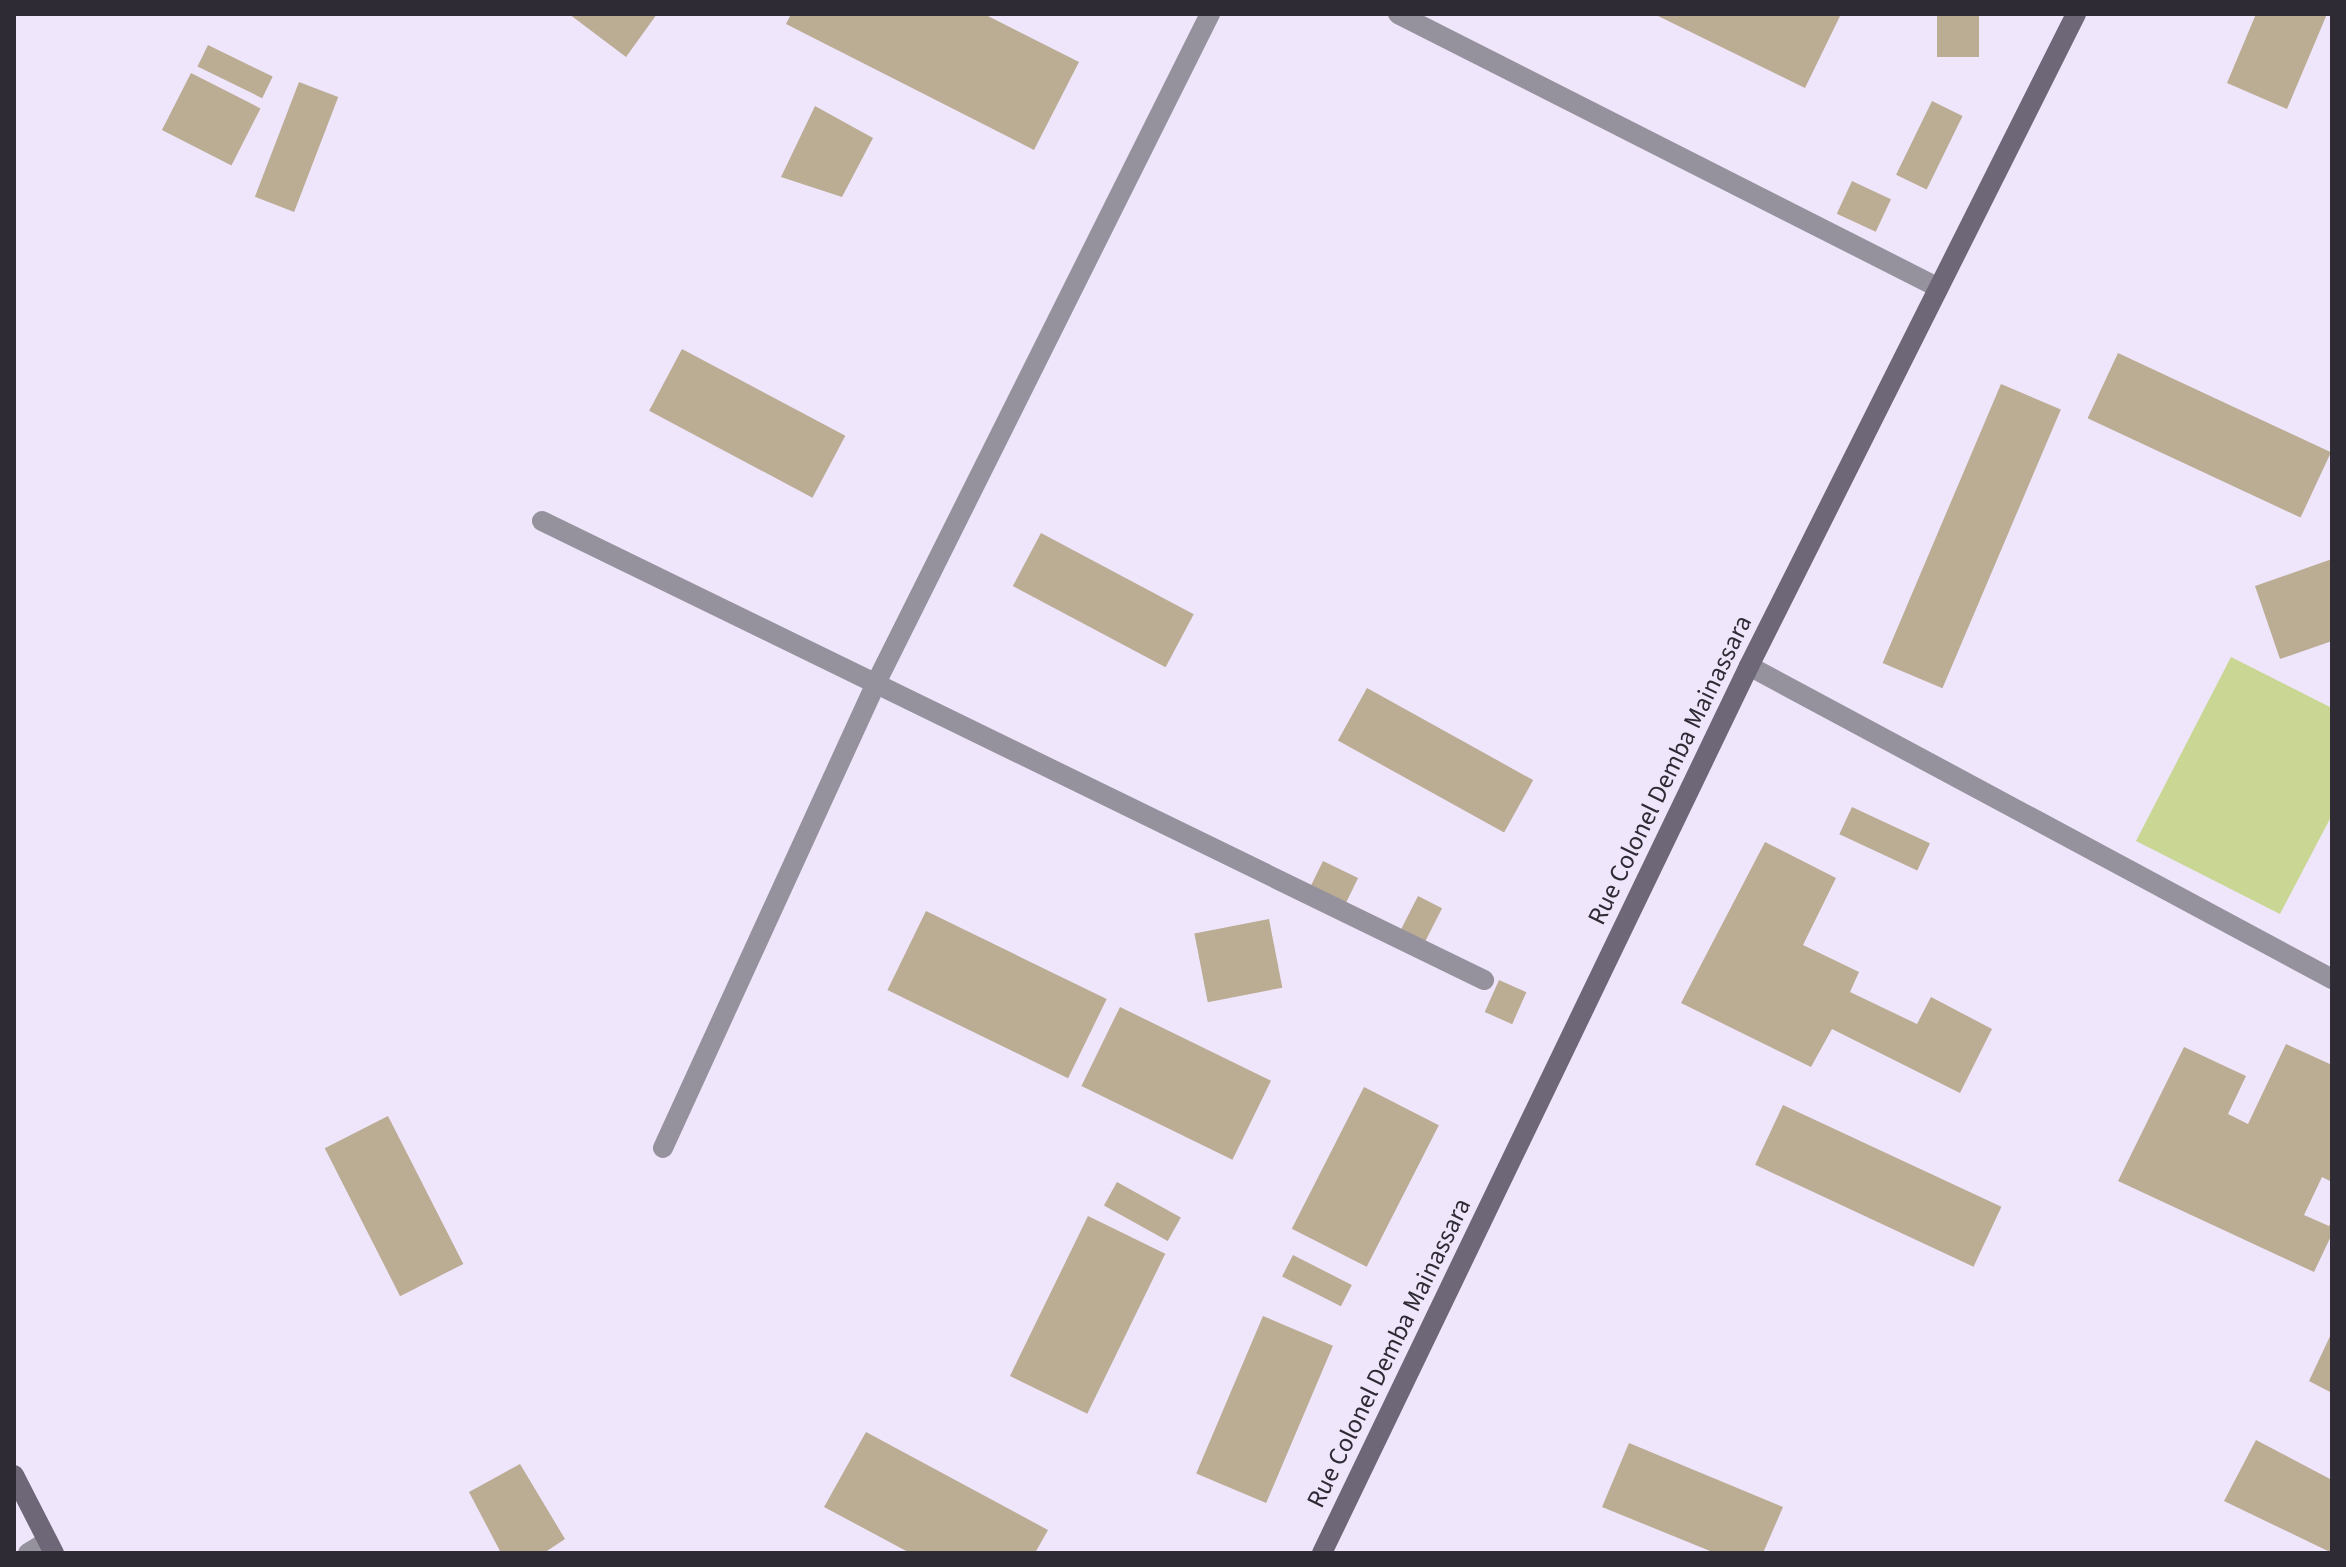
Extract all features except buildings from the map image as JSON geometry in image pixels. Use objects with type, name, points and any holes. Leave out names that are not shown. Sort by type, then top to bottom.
[{"type":"street","name":"Rue Colonel Demba Mainassara","points":[[1322,1553],[1749,666],[2076,14]]},
{"type":"street","points":[[14,1475],[51,1547]]},
{"type":"lane","points":[[663,1148],[877,681],[1210,14]]},
{"type":"lane","points":[[1398,14],[1939,288]]},
{"type":"lane","points":[[542,521],[877,681],[1484,980]]},
{"type":"lane","points":[[1749,666],[2332,979]]},
{"type":"lane","points":[[28,1553],[51,1547]]},
{"type":"green space","points":[[2231,657],[2332,708],[2332,815],[2280,914],[2136,841]]}]
